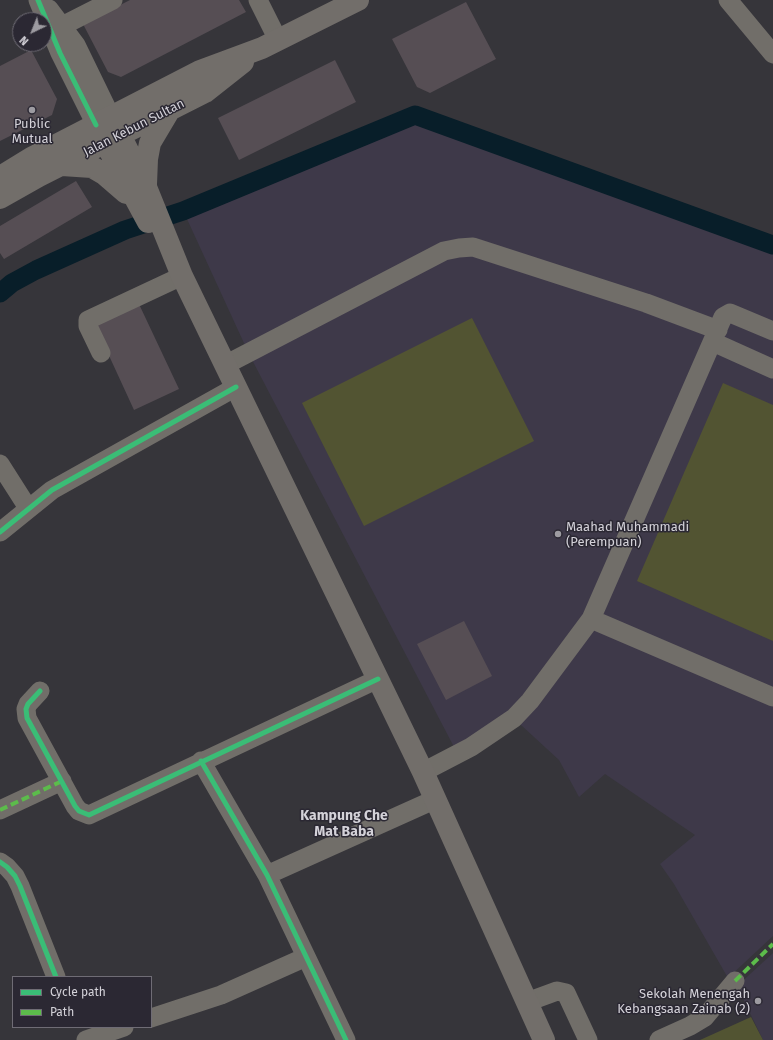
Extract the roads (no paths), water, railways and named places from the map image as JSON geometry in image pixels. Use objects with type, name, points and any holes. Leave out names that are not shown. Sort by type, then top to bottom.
[{"type":"main road","name":"Jalan Kebun Sultan","points":[[0,198],[61,165],[108,130],[200,71],[270,44],[358,0]]},
{"type":"main road","name":"Jalan Kebun Sultan","points":[[0,177],[33,157],[108,130],[170,110],[204,92],[270,44]]},
{"type":"main road","points":[[143,199],[150,143],[158,127],[170,110]]},
{"type":"main road","points":[[108,130],[182,276],[424,772],[544,1040]]},
{"type":"main road","points":[[61,165],[85,166],[98,170],[143,199]]},
{"type":"street","points":[[38,0],[60,53],[108,130]]},
{"type":"street","points":[[42,0],[76,45],[108,130]]},
{"type":"street","points":[[62,26],[113,0]]},
{"type":"street","points":[[258,0],[270,44]]},
{"type":"street","points":[[728,0],[773,54]]},
{"type":"street","points":[[225,365],[444,251],[473,247],[646,303],[715,336],[773,368]]},
{"type":"street","points":[[101,353],[88,326],[88,320],[182,276]]},
{"type":"street","points":[[424,772],[471,747],[514,718],[530,701],[591,619],[723,317],[730,313],[773,331]]},
{"type":"street","points":[[0,532],[52,490],[236,387]]},
{"type":"street","points":[[0,464],[28,508]]},
{"type":"street","points":[[591,619],[773,697]]},
{"type":"street","points":[[40,691],[28,704],[26,714],[75,806],[79,811],[89,815],[378,679]]},
{"type":"street","points":[[201,761],[267,875],[346,1040]]},
{"type":"street","points":[[0,810],[62,781]]},
{"type":"street","points":[[267,875],[436,799]]},
{"type":"street","points":[[0,862],[11,871],[20,886],[56,976]]},
{"type":"street","points":[[152,1018],[220,995],[306,957]]},
{"type":"street","points":[[659,1040],[690,1026],[705,1017],[735,980]]},
{"type":"street","points":[[527,1002],[557,991],[566,993],[588,1040]]},
{"type":"street","points":[[75,1028],[80,1040]]},
{"type":"street","points":[[86,1040],[121,1028]]},
{"type":"waterway","points":[[0,293],[12,283],[36,270],[125,230],[183,211],[415,115],[773,245]]},
{"type":"place","name":"Public Mutual","points":[[32,110]]},
{"type":"place","name":"Maahad Muhammadi (Perempuan)","points":[[558,534]]},
{"type":"place","name":"Sekolah Menengah Kebangsaan Zainab (2)","points":[[758,1001]]},
{"type":"district","name":"Kampung Che Mat Baba","points":[[344,824]]}]
